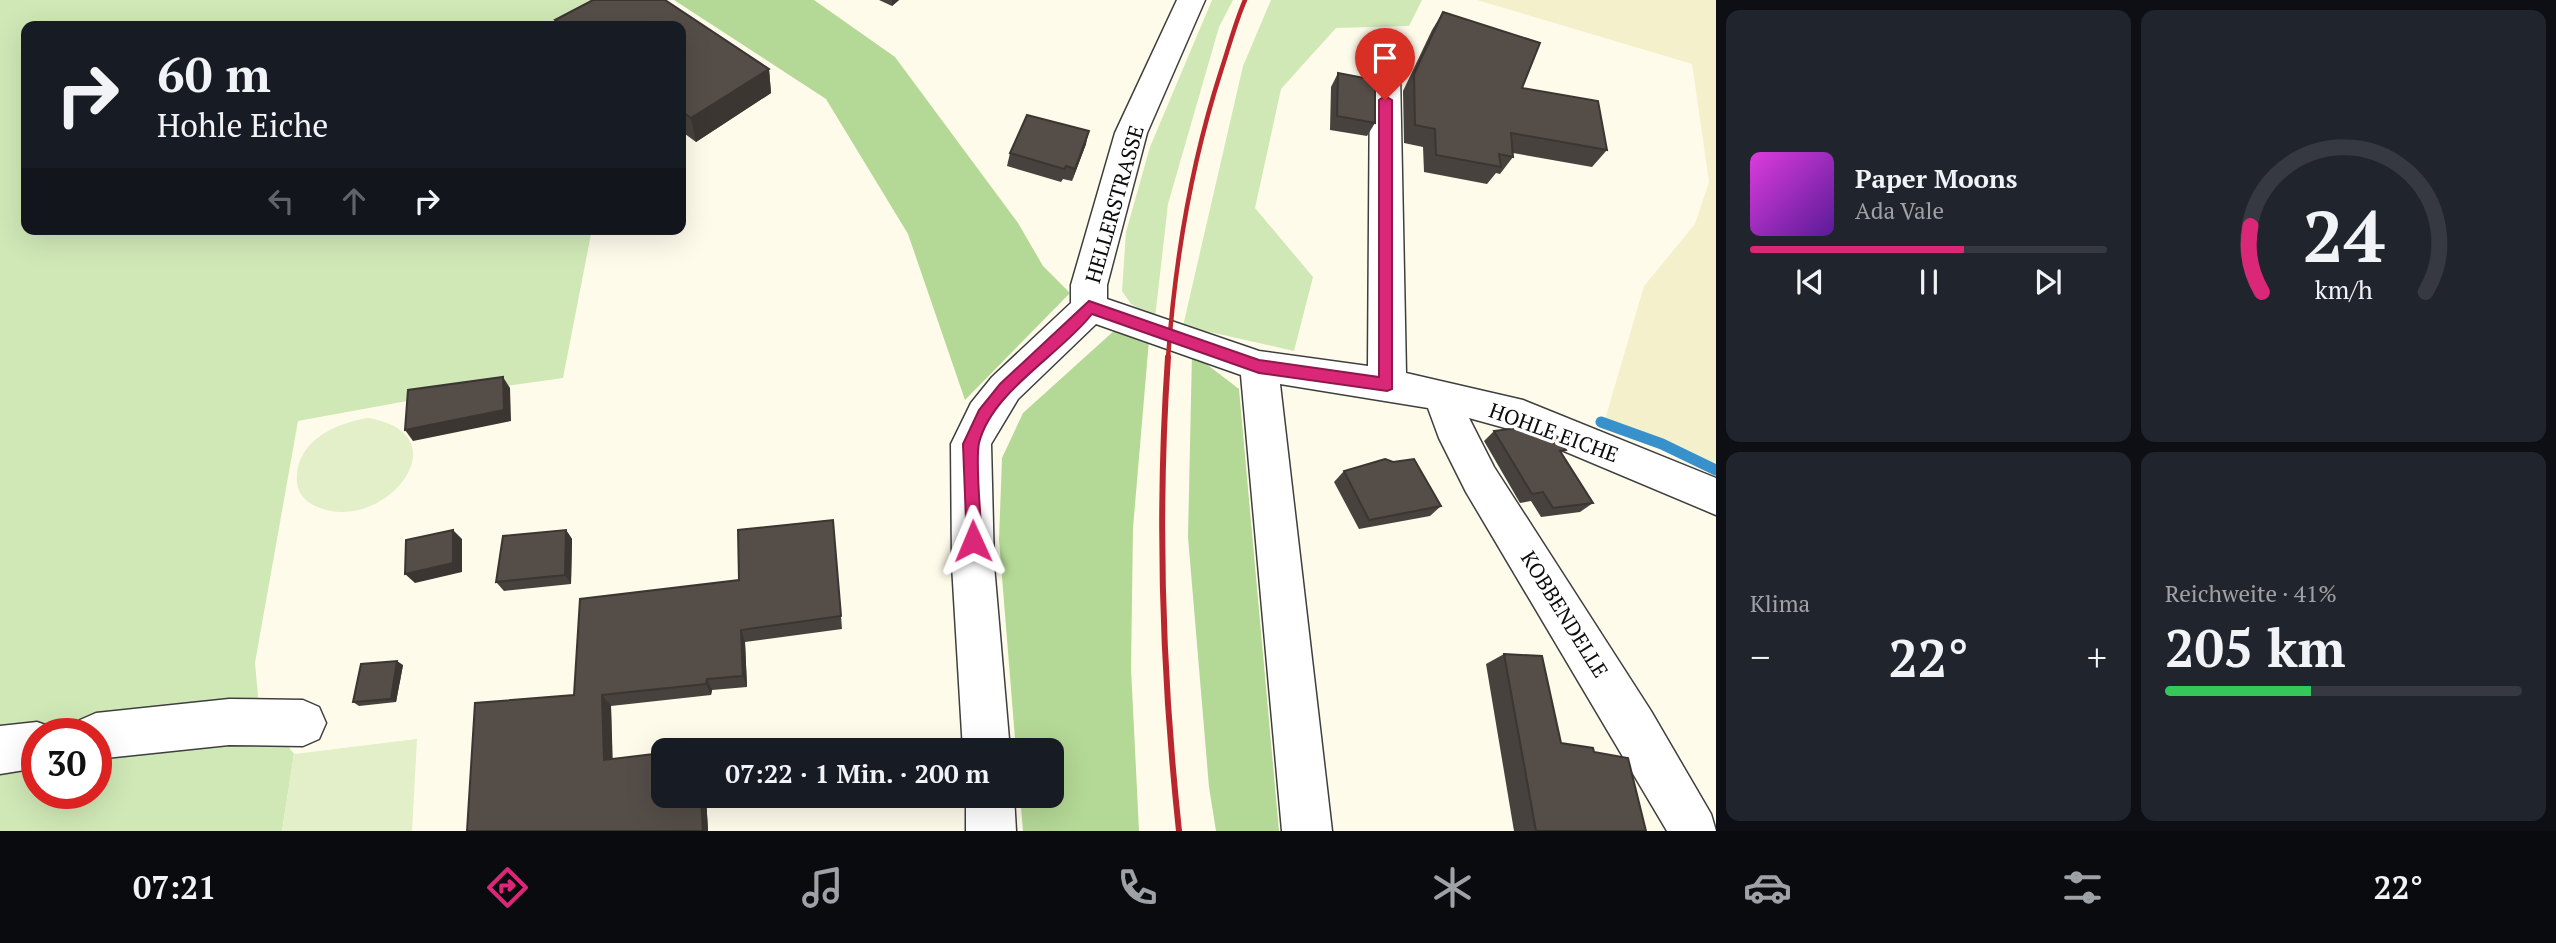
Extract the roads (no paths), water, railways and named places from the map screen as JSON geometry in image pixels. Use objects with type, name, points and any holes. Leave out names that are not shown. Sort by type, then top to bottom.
[{"type":"street","name":"HELLERSTRASSE","points":[[987,738],[974,565],[971,444],[985,415],[1005,388],[1074,326],[1089,307],[1089,285],[1131,133],[1191,0]]},
{"type":"street","points":[[1385,73],[1387,384]]},
{"type":"street","name":"HOHLE EICHE","points":[[1089,307],[1259,366],[1387,384],[1443,395],[1523,416],[1716,497]]},
{"type":"street","points":[[1259,366],[1307,831]]},
{"type":"street","name":"KOBBENDELLE","points":[[1443,395],[1448,416],[1469,458],[1615,695],[1694,831]]},
{"type":"street","points":[[112,734],[229,722],[303,723]]},
{"type":"street","points":[[0,750],[21,747]]},
{"type":"street","points":[[990,808],[991,831]]},
{"type":"waterway","points":[[1601,422],[1662,444],[1716,470]]},
{"type":"railway","points":[[1168,358],[1175,285],[1193,177],[1210,106],[1245,0]]},
{"type":"railway","points":[[1168,357],[1163,476],[1163,594],[1179,831]]}]
